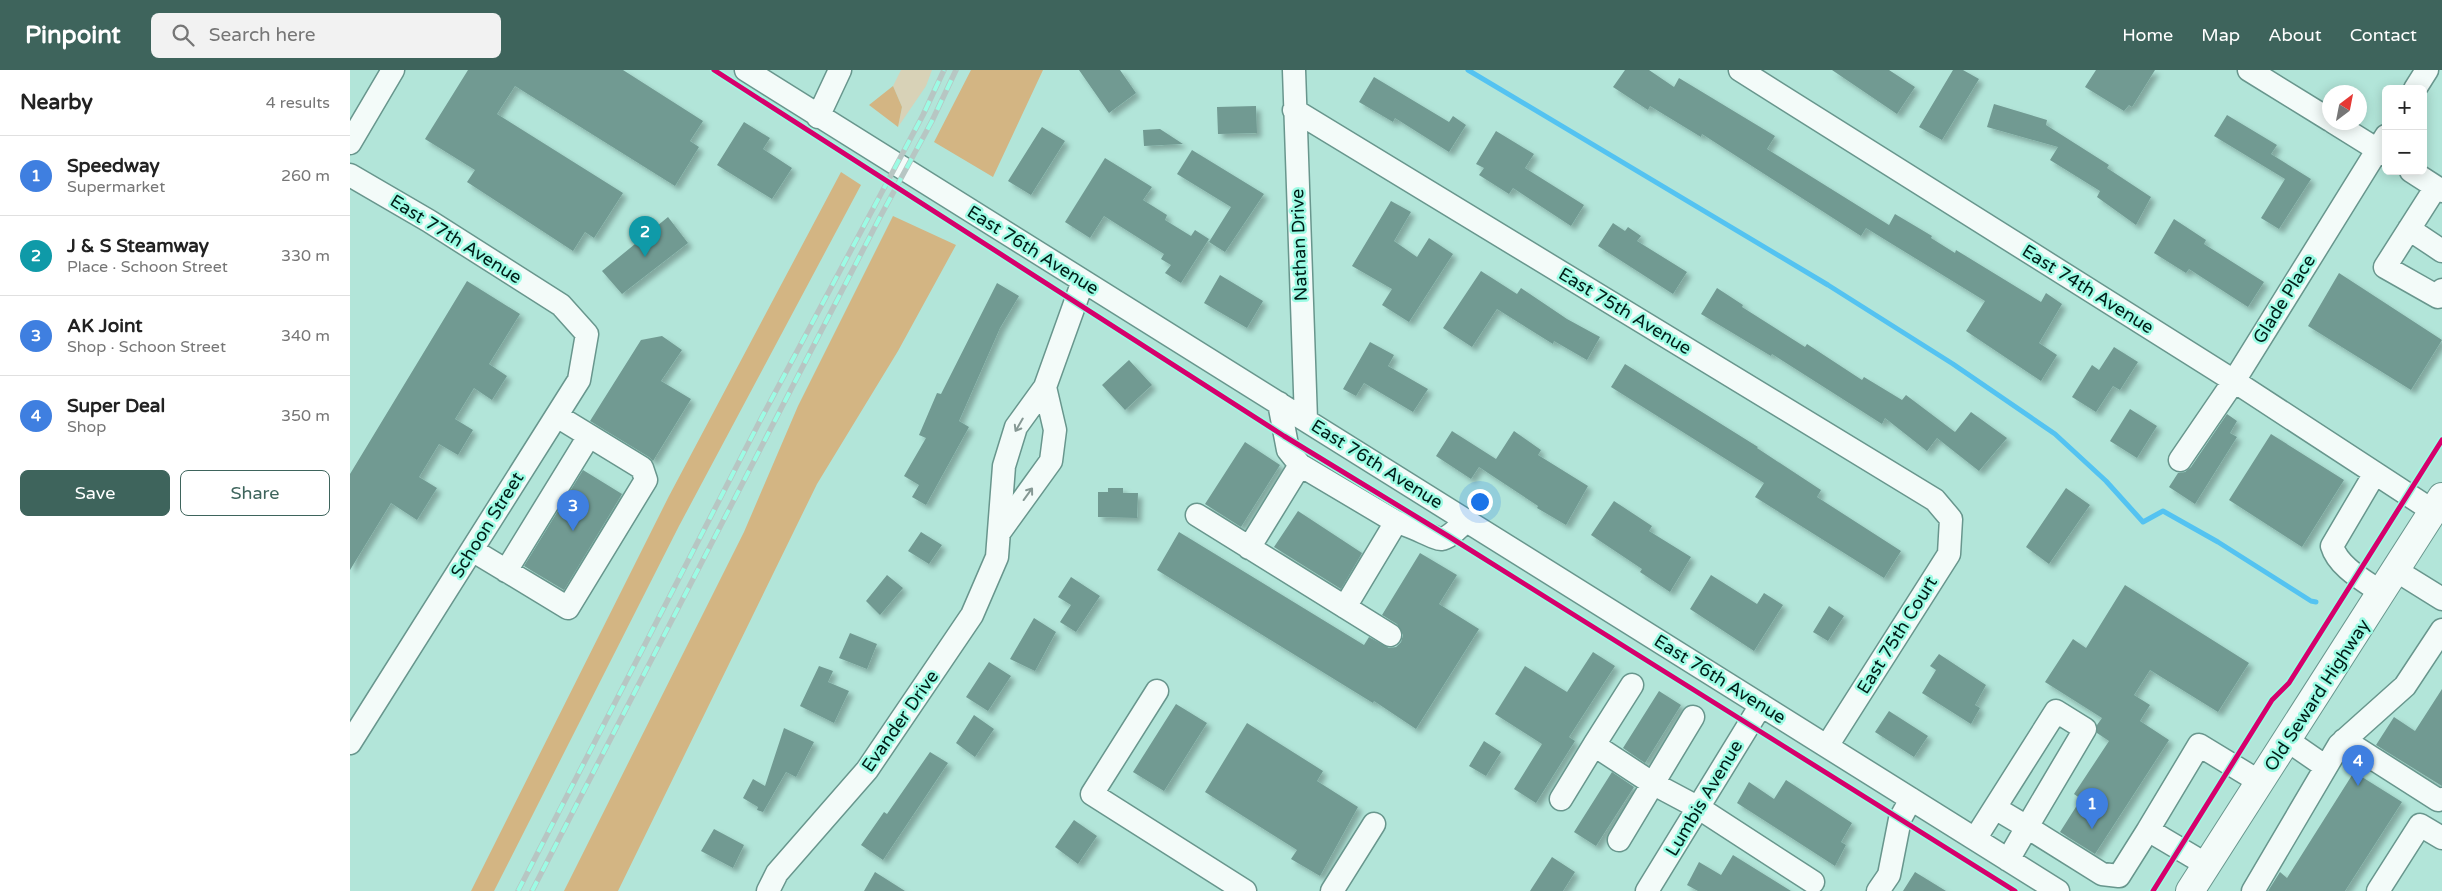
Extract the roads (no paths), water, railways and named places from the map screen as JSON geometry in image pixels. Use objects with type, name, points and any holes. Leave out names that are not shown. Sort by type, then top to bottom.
[{"type":"main road","name":"Old Seward Highway","points":[[2190,891],[2438,504]]},
{"type":"street","points":[[350,143],[393,70]]},
{"type":"street","name":"East 76th Avenue","points":[[746,70],[818,117],[1083,280],[2058,891]]},
{"type":"street","points":[[818,117],[840,70]]},
{"type":"street","name":"Nathan Drive","points":[[1294,70],[1306,420]]},
{"type":"street","name":"East 74th Avenue","points":[[1740,70],[2234,382],[2375,474],[2438,504]]},
{"type":"street","points":[[2249,70],[2322,115]]},
{"type":"street","points":[[2418,85],[2427,70]]},
{"type":"street","name":"East 75th Avenue","points":[[1294,110],[1935,500],[1951,519]]},
{"type":"street","points":[[2349,130],[2382,146]]},
{"type":"street","name":"Glade Place","points":[[2180,460],[2234,382],[2382,149]]},
{"type":"street","name":"East 77th Avenue","points":[[350,175],[429,221],[561,305]]},
{"type":"street","points":[[2417,175],[2439,189],[2409,229],[2385,267],[2438,297],[2442,290]]},
{"type":"street","points":[[2409,229],[2442,250]]},
{"type":"street","name":"Evander Drive","points":[[768,891],[777,873],[867,770],[972,616],[997,557],[1006,458],[1016,427],[1045,387],[1083,280]]},
{"type":"street","name":"Schoon Street","points":[[350,743],[579,380],[587,334],[561,305]]},
{"type":"street","points":[[999,533],[1051,461],[1055,430],[1045,387]]},
{"type":"street","points":[[1279,403],[1288,450],[1300,465],[1396,522],[1414,526],[1441,539],[1466,520]]},
{"type":"street","points":[[472,550],[568,608],[646,480],[642,468],[557,416]]},
{"type":"street","points":[[506,571],[589,436]]},
{"type":"street","points":[[1249,548],[1300,465]]},
{"type":"street","points":[[2375,474],[2332,546],[2335,555],[2342,563],[2382,593]]},
{"type":"street","points":[[1197,515],[1390,636]]},
{"type":"street","name":"East 75th Court","points":[[1827,746],[1949,554],[1951,519]]},
{"type":"street","points":[[1345,607],[1396,522]]},
{"type":"street","points":[[2396,571],[2442,598]]},
{"type":"street","points":[[2253,891],[2339,745],[2405,686],[2442,630]]},
{"type":"street","points":[[1560,799],[1632,684]]},
{"type":"street","points":[[1157,691],[1092,794],[1245,891]]},
{"type":"street","name":"Lumbis Avenue","points":[[1647,891],[1761,705]]},
{"type":"street","points":[[1975,839],[2056,711],[2085,729],[2008,860]]},
{"type":"street","points":[[1619,840],[1694,717]]},
{"type":"street","points":[[2287,740],[2326,767]]},
{"type":"street","points":[[2344,740],[2434,795],[2415,809],[2420,824],[2442,838]]},
{"type":"street","points":[[1594,745],[1652,783],[1699,808],[1813,882]]},
{"type":"street","points":[[1995,808],[2102,874],[2119,876],[2199,745],[2260,782]]},
{"type":"street","points":[[1878,891],[1889,874],[1900,819],[1911,799]]},
{"type":"street","points":[[1332,891],[1374,824]]},
{"type":"street","points":[[2378,891],[2420,824]]},
{"type":"street","points":[[2148,830],[2207,865]]},
{"type":"waterway","points":[[1468,70],[1828,285],[1953,364],[2055,434],[2106,481],[2143,522],[2163,511],[2218,542],[2311,601],[2316,602]]},
{"type":"railway","points":[[518,891],[762,417],[923,115],[944,70]]},
{"type":"railway","points":[[532,891],[879,219],[932,121],[956,70]]},
{"type":"place","name":"J & S Steamway","points":[[645,257]]},
{"type":"place","name":"AK Joint","points":[[573,531]]},
{"type":"place","name":"Super Deal","points":[[2358,786]]},
{"type":"place","name":"Speedway","points":[[2092,829]]}]
